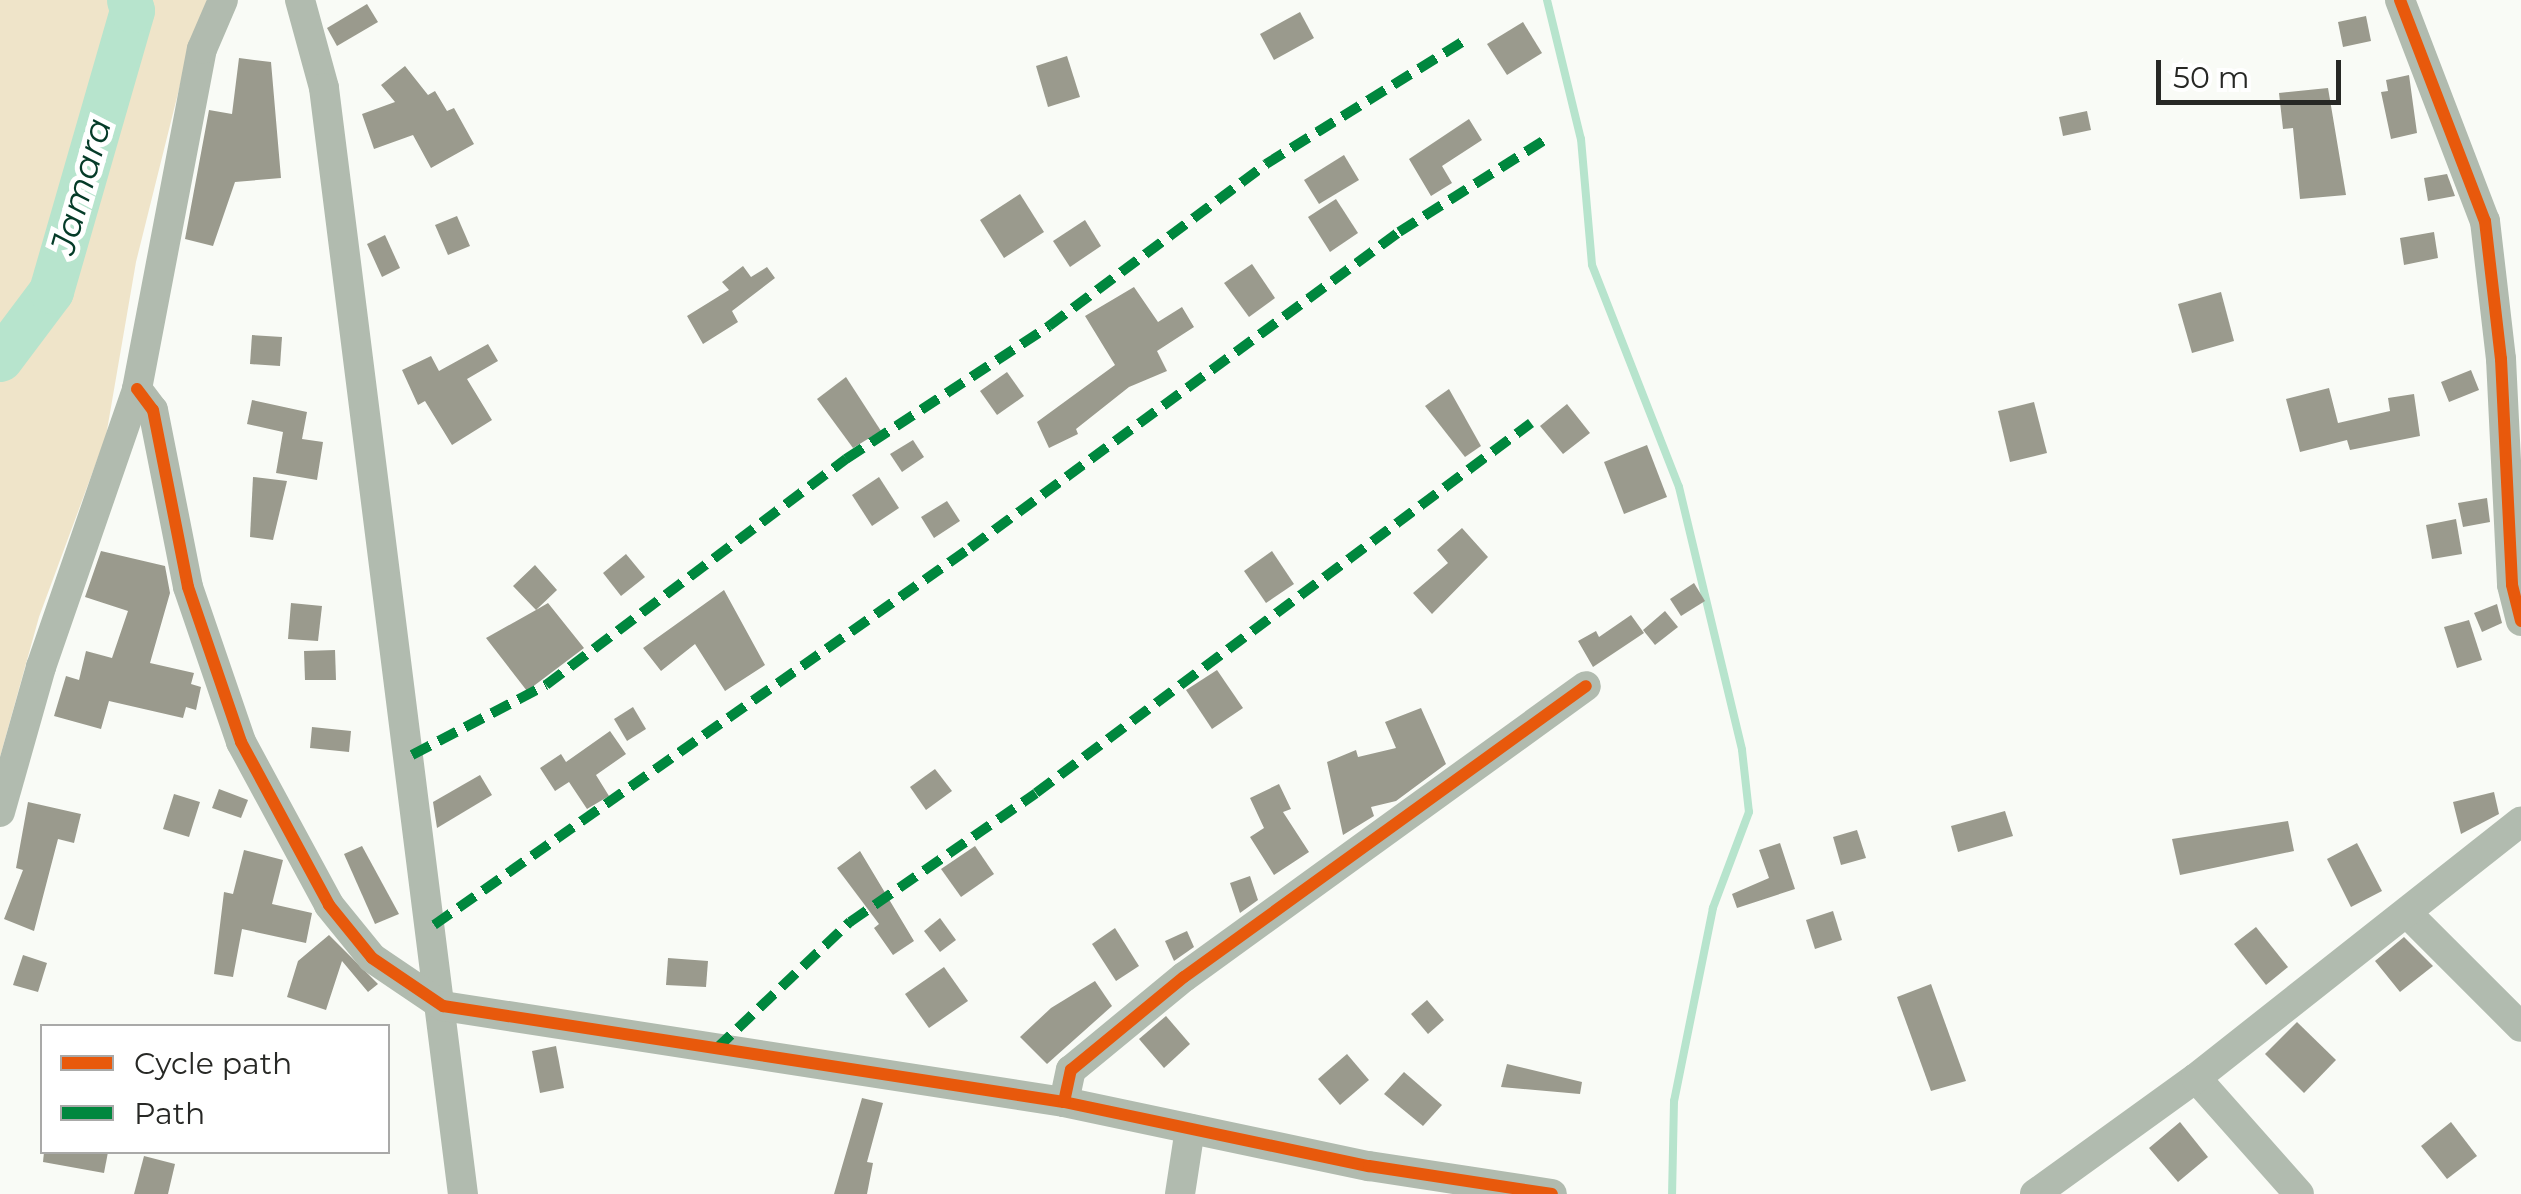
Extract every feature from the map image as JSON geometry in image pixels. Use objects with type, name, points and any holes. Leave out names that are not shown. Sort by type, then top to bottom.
[{"type":"street","points":[[0,812],[40,667],[137,389],[202,50],[223,0]]},
{"type":"street","points":[[300,0],[324,88],[443,1006],[463,1194]]},
{"type":"street","points":[[2400,0],[2484,221],[2501,359],[2512,585],[2521,621]]},
{"type":"street","points":[[137,389],[153,410],[188,588],[240,742],[329,905],[372,958],[443,1006],[1064,1102],[1368,1166],[1552,1194]]},
{"type":"street","points":[[1064,1102],[1071,1070],[1184,977],[1586,686]]},
{"type":"street","points":[[2035,1194],[2196,1078],[2521,821]]},
{"type":"street","points":[[2407,913],[2521,1027]]},
{"type":"street","points":[[2196,1078],[2299,1194]]},
{"type":"street","points":[[1180,1194],[1190,1129]]},
{"type":"shaded area","points":[[0,0],[207,0],[191,41],[136,262],[106,436],[39,617],[0,757]]},
{"type":"building","points":[[367,4],[378,22],[337,46],[327,28]]},
{"type":"building","points":[[1300,12],[1314,38],[1274,60],[1260,34]]},
{"type":"building","points":[[2366,16],[2371,41],[2343,47],[2338,22]]},
{"type":"building","points":[[1523,22],[1542,53],[1507,75],[1487,44]]},
{"type":"building","points":[[1067,56],[1080,97],[1048,107],[1036,66]]},
{"type":"building","points":[[239,58],[271,62],[281,178],[235,182],[213,246],[185,239],[209,110],[232,114]]},
{"type":"building","points":[[405,66],[428,95],[435,91],[447,111],[454,108],[474,144],[431,168],[413,135],[374,149],[362,114],[395,102],[381,85]]},
{"type":"building","points":[[2409,75],[2417,133],[2391,139],[2381,92],[2388,91],[2386,80]]},
{"type":"building","points":[[2328,88],[2346,195],[2300,199],[2293,128],[2283,129],[2279,93]]},
{"type":"building","points":[[2087,111],[2091,130],[2063,136],[2059,117]]},
{"type":"building","points":[[1469,119],[1482,140],[1442,166],[1452,183],[1431,196],[1409,159]]},
{"type":"building","points":[[1344,155],[1359,180],[1319,204],[1304,180]]},
{"type":"building","points":[[2447,174],[2455,196],[2428,201],[2424,178]]},
{"type":"building","points":[[1020,194],[1044,232],[1004,258],[980,220]]},
{"type":"building","points":[[1336,199],[1358,233],[1330,252],[1308,217]]},
{"type":"building","points":[[457,216],[470,246],[448,255],[435,225]]},
{"type":"building","points":[[1085,220],[1101,246],[1070,267],[1053,241]]},
{"type":"building","points":[[2434,232],[2438,258],[2404,265],[2400,238]]},
{"type":"building","points":[[385,235],[400,268],[382,277],[367,244]]},
{"type":"building","points":[[1252,264],[1275,298],[1249,317],[1224,283]]},
{"type":"building","points":[[743,266],[751,277],[767,267],[775,278],[732,311],[738,322],[703,344],[687,316],[729,290],[722,282]]},
{"type":"building","points":[[1134,287],[1158,322],[1182,307],[1194,327],[1157,351],[1167,371],[1129,387],[1076,429],[1078,434],[1049,448],[1037,422],[1115,365],[1085,316]]},
{"type":"building","points":[[2221,292],[2234,341],[2192,353],[2178,304]]},
{"type":"building","points":[[252,335],[282,337],[280,366],[250,364]]},
{"type":"building","points":[[488,344],[498,361],[467,379],[492,420],[452,445],[425,401],[418,405],[402,370],[431,356],[439,371]]},
{"type":"building","points":[[2471,370],[2479,390],[2449,402],[2441,382]]},
{"type":"building","points":[[1007,372],[1024,396],[997,415],[980,391]]},
{"type":"building","points":[[846,377],[881,431],[853,448],[817,399]]},
{"type":"building","points":[[2329,388],[2338,423],[2390,411],[2388,398],[2414,394],[2420,436],[2350,450],[2347,440],[2300,452],[2286,399]]},
{"type":"building","points":[[1449,389],[1481,446],[1465,457],[1425,406]]},
{"type":"building","points":[[252,400],[307,412],[302,439],[323,442],[317,480],[276,473],[283,432],[247,424]]},
{"type":"building","points":[[2034,402],[2047,453],[2010,462],[1998,411]]},
{"type":"building","points":[[1567,404],[1590,433],[1563,454],[1540,426]]},
{"type":"building","points":[[913,440],[924,457],[902,472],[890,454]]},
{"type":"building","points":[[1647,445],[1667,497],[1624,514],[1604,462]]},
{"type":"building","points":[[253,477],[287,481],[273,540],[250,537]]},
{"type":"building","points":[[879,477],[899,508],[872,526],[852,495]]},
{"type":"building","points":[[2487,498],[2490,522],[2463,527],[2458,503]]},
{"type":"building","points":[[947,501],[960,521],[934,538],[921,517]]},
{"type":"building","points":[[2456,519],[2462,554],[2432,559],[2426,525]]},
{"type":"building","points":[[1462,528],[1488,557],[1432,614],[1413,593],[1448,563],[1437,550]]},
{"type":"building","points":[[101,551],[165,566],[170,593],[150,663],[194,673],[191,684],[201,687],[196,710],[186,707],[183,718],[109,701],[101,729],[54,716],[66,676],[79,680],[86,651],[112,658],[128,611],[85,597]]},
{"type":"building","points":[[1272,551],[1294,584],[1266,603],[1244,571]]},
{"type":"building","points":[[626,554],[645,577],[621,596],[603,573]]},
{"type":"building","points":[[535,565],[557,590],[536,610],[513,586]]},
{"type":"building","points":[[1694,583],[1705,601],[1681,616],[1670,599]]},
{"type":"building","points":[[724,590],[765,665],[725,691],[695,644],[661,671],[643,648]]},
{"type":"building","points":[[291,603],[322,606],[318,641],[288,639]]},
{"type":"building","points":[[548,603],[584,648],[527,691],[486,638]]},
{"type":"building","points":[[2497,604],[2502,623],[2482,632],[2474,613]]},
{"type":"building","points":[[1665,611],[1678,627],[1655,645],[1643,630]]},
{"type":"building","points":[[1631,615],[1644,633],[1593,667],[1578,641],[1596,631],[1599,637]]},
{"type":"building","points":[[2469,620],[2482,660],[2457,668],[2444,627]]},
{"type":"building","points":[[335,650],[336,680],[305,680],[304,651]]},
{"type":"building","points":[[1217,670],[1243,708],[1212,729],[1186,690]]},
{"type":"building","points":[[633,707],[646,729],[627,741],[614,719]]},
{"type":"building","points":[[1421,708],[1446,764],[1396,801],[1371,807],[1374,816],[1343,835],[1327,762],[1356,750],[1358,757],[1396,748],[1385,722]]},
{"type":"building","points":[[312,727],[351,731],[349,752],[310,748]]},
{"type":"building","points":[[610,731],[626,754],[596,775],[609,796],[587,809],[569,782],[555,791],[540,768],[561,754],[566,762]]},
{"type":"building","points":[[935,769],[952,791],[926,810],[910,787]]},
{"type":"building","points":[[480,775],[492,795],[437,828],[433,802]]},
{"type":"building","points":[[1279,784],[1291,809],[1283,812],[1309,852],[1274,875],[1250,837],[1264,828],[1250,798]]},
{"type":"building","points":[[219,789],[248,800],[241,818],[212,808]]},
{"type":"building","points":[[2494,792],[2499,814],[2461,834],[2453,802]]},
{"type":"building","points":[[174,794],[200,802],[189,837],[163,829]]},
{"type":"building","points":[[28,802],[81,814],[74,843],[58,839],[34,931],[4,919],[23,870],[16,868]]},
{"type":"building","points":[[2005,811],[2013,836],[1958,852],[1951,826]]},
{"type":"building","points":[[2288,821],[2294,851],[2180,875],[2172,839]]},
{"type":"building","points":[[1857,830],[1866,858],[1841,865],[1833,837]]},
{"type":"building","points":[[1780,843],[1795,889],[1737,908],[1732,894],[1769,878],[1759,850]]},
{"type":"building","points":[[2357,843],[2382,891],[2351,907],[2327,859]]},
{"type":"building","points":[[362,846],[399,914],[375,924],[344,854]]},
{"type":"building","points":[[975,846],[994,874],[961,897],[941,869]]},
{"type":"building","points":[[244,850],[283,860],[272,904],[312,913],[306,943],[242,929],[233,977],[214,974],[224,892],[233,894]]},
{"type":"building","points":[[860,851],[914,941],[893,955],[874,928],[879,924],[837,868]]},
{"type":"building","points":[[1250,876],[1258,900],[1240,913],[1230,883]]},
{"type":"building","points":[[1833,911],[1842,940],[1815,949],[1806,920]]},
{"type":"building","points":[[940,918],[956,940],[940,952],[924,931]]},
{"type":"building","points":[[2256,927],[2288,967],[2266,985],[2234,944]]},
{"type":"building","points":[[1115,928],[1139,966],[1116,981],[1092,944]]},
{"type":"building","points":[[1187,931],[1194,947],[1174,961],[1165,941]]},
{"type":"building","points":[[329,935],[378,984],[368,992],[342,961],[326,1010],[287,997],[298,961]]},
{"type":"building","points":[[2404,937],[2433,966],[2400,992],[2375,961]]},
{"type":"building","points":[[23,955],[47,963],[38,992],[13,985]]},
{"type":"building","points":[[668,958],[708,961],[706,987],[666,985]]},
{"type":"building","points":[[944,967],[968,1001],[929,1028],[905,994]]},
{"type":"building","points":[[1095,981],[1112,1006],[1047,1064],[1020,1037],[1051,1008]]},
{"type":"building","points":[[1931,984],[1966,1081],[1931,1091],[1897,997]]},
{"type":"building","points":[[1427,1000],[1444,1020],[1428,1034],[1411,1014]]},
{"type":"building","points":[[1166,1016],[1190,1044],[1164,1068],[1139,1039]]},
{"type":"building","points":[[2297,1022],[2336,1060],[2304,1093],[2265,1054]]},
{"type":"building","points":[[556,1046],[564,1088],[540,1093],[532,1051]]},
{"type":"building","points":[[1347,1054],[1369,1080],[1340,1105],[1318,1079]]},
{"type":"building","points":[[1507,1064],[1582,1082],[1580,1094],[1501,1087]]},
{"type":"building","points":[[1404,1072],[1442,1105],[1423,1126],[1384,1094]]},
{"type":"building","points":[[862,1098],[883,1103],[867,1162],[873,1163],[867,1194],[834,1194]]},
{"type":"building","points":[[2180,1122],[2208,1157],[2178,1182],[2149,1148]]},
{"type":"building","points":[[2451,1122],[2477,1156],[2447,1179],[2421,1146]]},
{"type":"building","points":[[44,1154],[108,1154],[104,1173],[43,1162]]},
{"type":"building","points":[[144,1156],[175,1164],[168,1194],[134,1194]]},
{"type":"waterway","name":"Jamara","points":[[0,359],[51,291],[132,10],[129,0]]},
{"type":"waterway","points":[[1547,0],[1581,139],[1592,265],[1679,487],[1742,750],[1749,812],[1713,908],[1674,1101],[1672,1194]]},
{"type":"marked path","points":[[412,755],[546,685],[846,459],[1049,326],[1266,164],[1462,42]]},
{"type":"marked path","points":[[434,925],[970,548],[1399,232],[1549,137]]},
{"type":"marked path","points":[[716,1049],[850,922],[1036,793],[1531,423]]},
{"type":"cycle path","points":[[2400,0],[2485,221],[2501,359],[2512,585],[2521,621]]},
{"type":"cycle path","points":[[137,389],[153,410],[188,587],[241,742],[329,905],[372,958],[443,1006],[1064,1102],[1369,1166],[1552,1194]]},
{"type":"cycle path","points":[[1064,1102],[1071,1070],[1184,977],[1586,686]]}]
